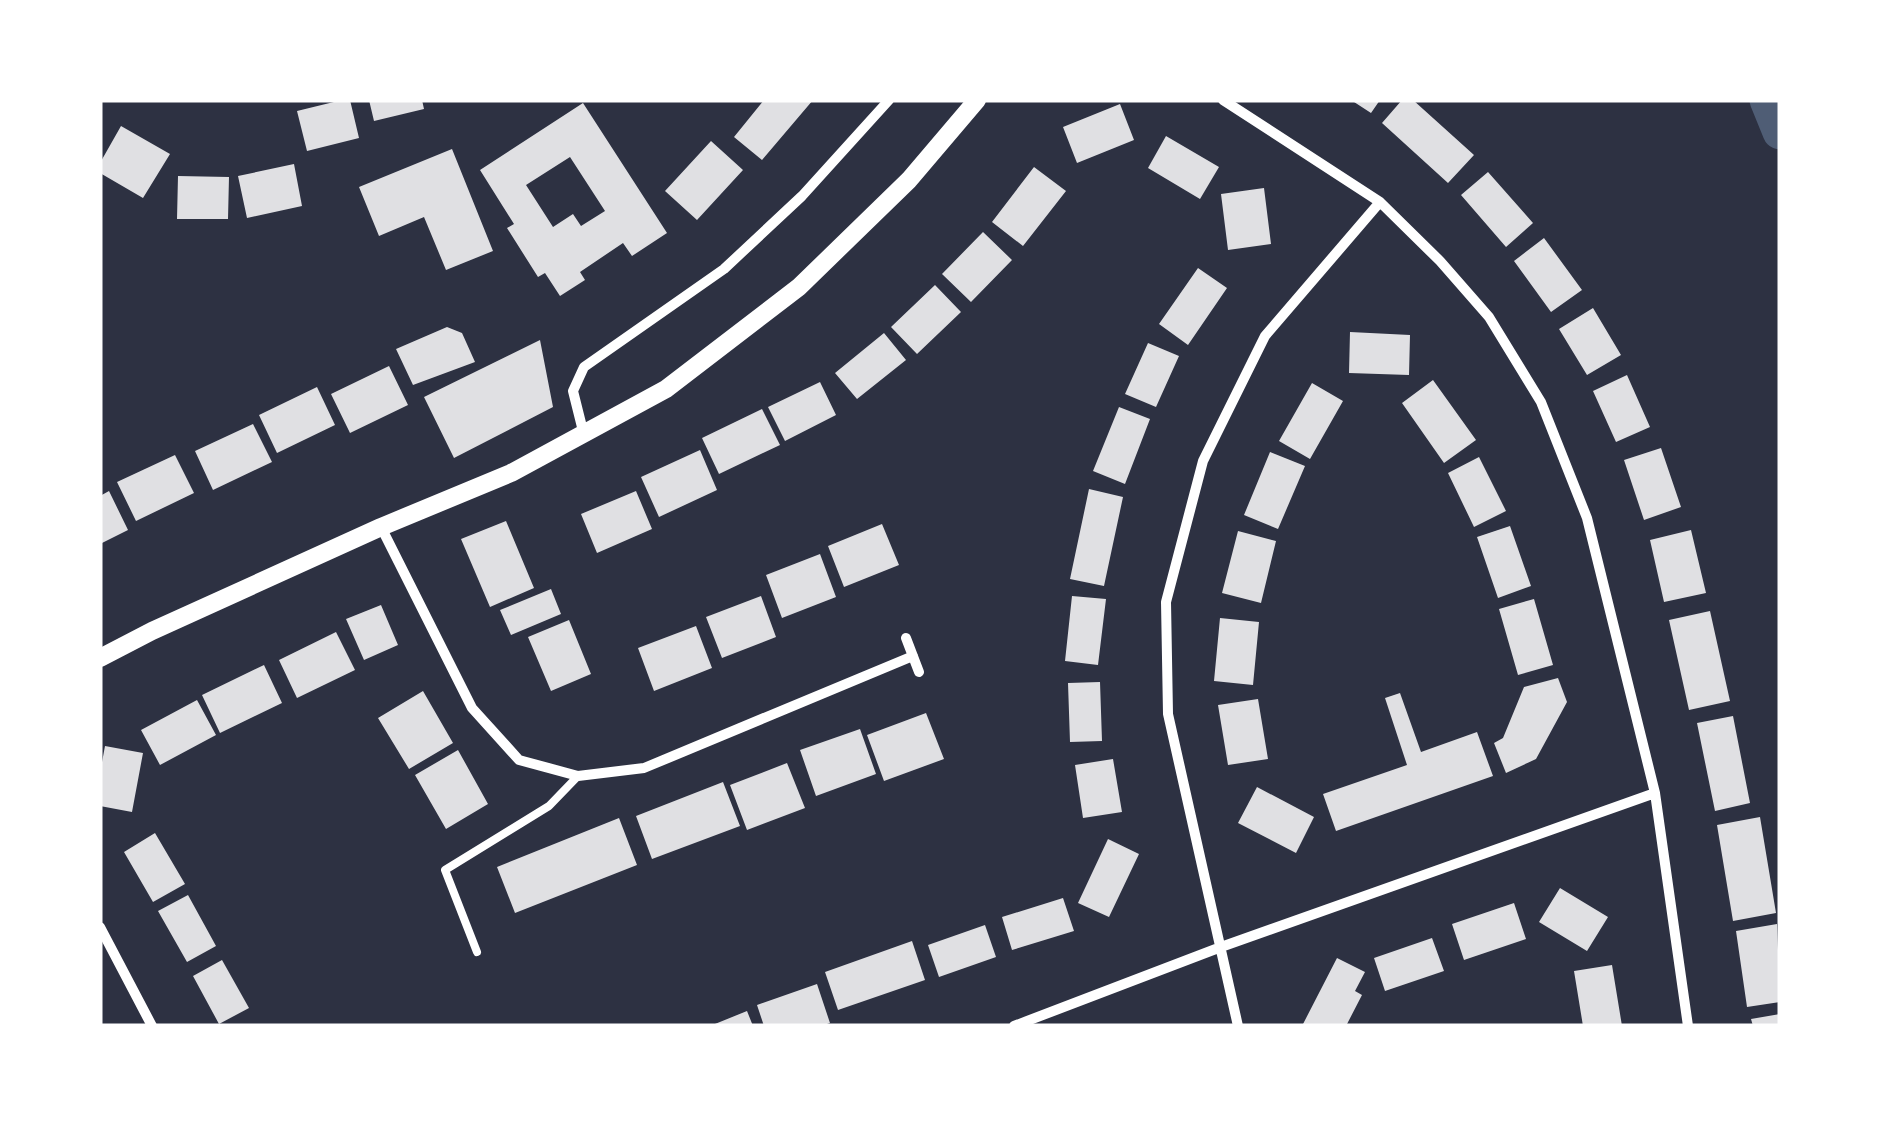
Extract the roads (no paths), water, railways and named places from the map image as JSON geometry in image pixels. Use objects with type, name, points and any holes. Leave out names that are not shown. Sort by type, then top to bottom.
[{"type":"street","points":[[584,436],[573,390],[584,367],[724,269],[802,196],[888,100]]},
{"type":"street","points":[[100,658],[152,630],[511,474],[666,389],[799,287],[908,180],[978,100]]},
{"type":"street","points":[[1223,100],[1380,202],[1489,317],[1541,402],[1587,518],[1655,793],[1688,1026]]},
{"type":"street","points":[[1238,1026],[1168,714],[1166,602],[1203,461],[1265,336],[1380,202]]},
{"type":"street","points":[[381,528],[472,708],[519,760],[578,776],[644,768],[913,656]]},
{"type":"street","points":[[906,638],[919,672]]},
{"type":"street","points":[[1014,1026],[1222,947],[1655,793]]},
{"type":"street","points":[[100,927],[152,1026]]},
{"type":"lane","points":[[477,952],[445,870],[549,806],[578,776]]},
{"type":"waterway","points":[[1767,100],[1780,132]]}]
